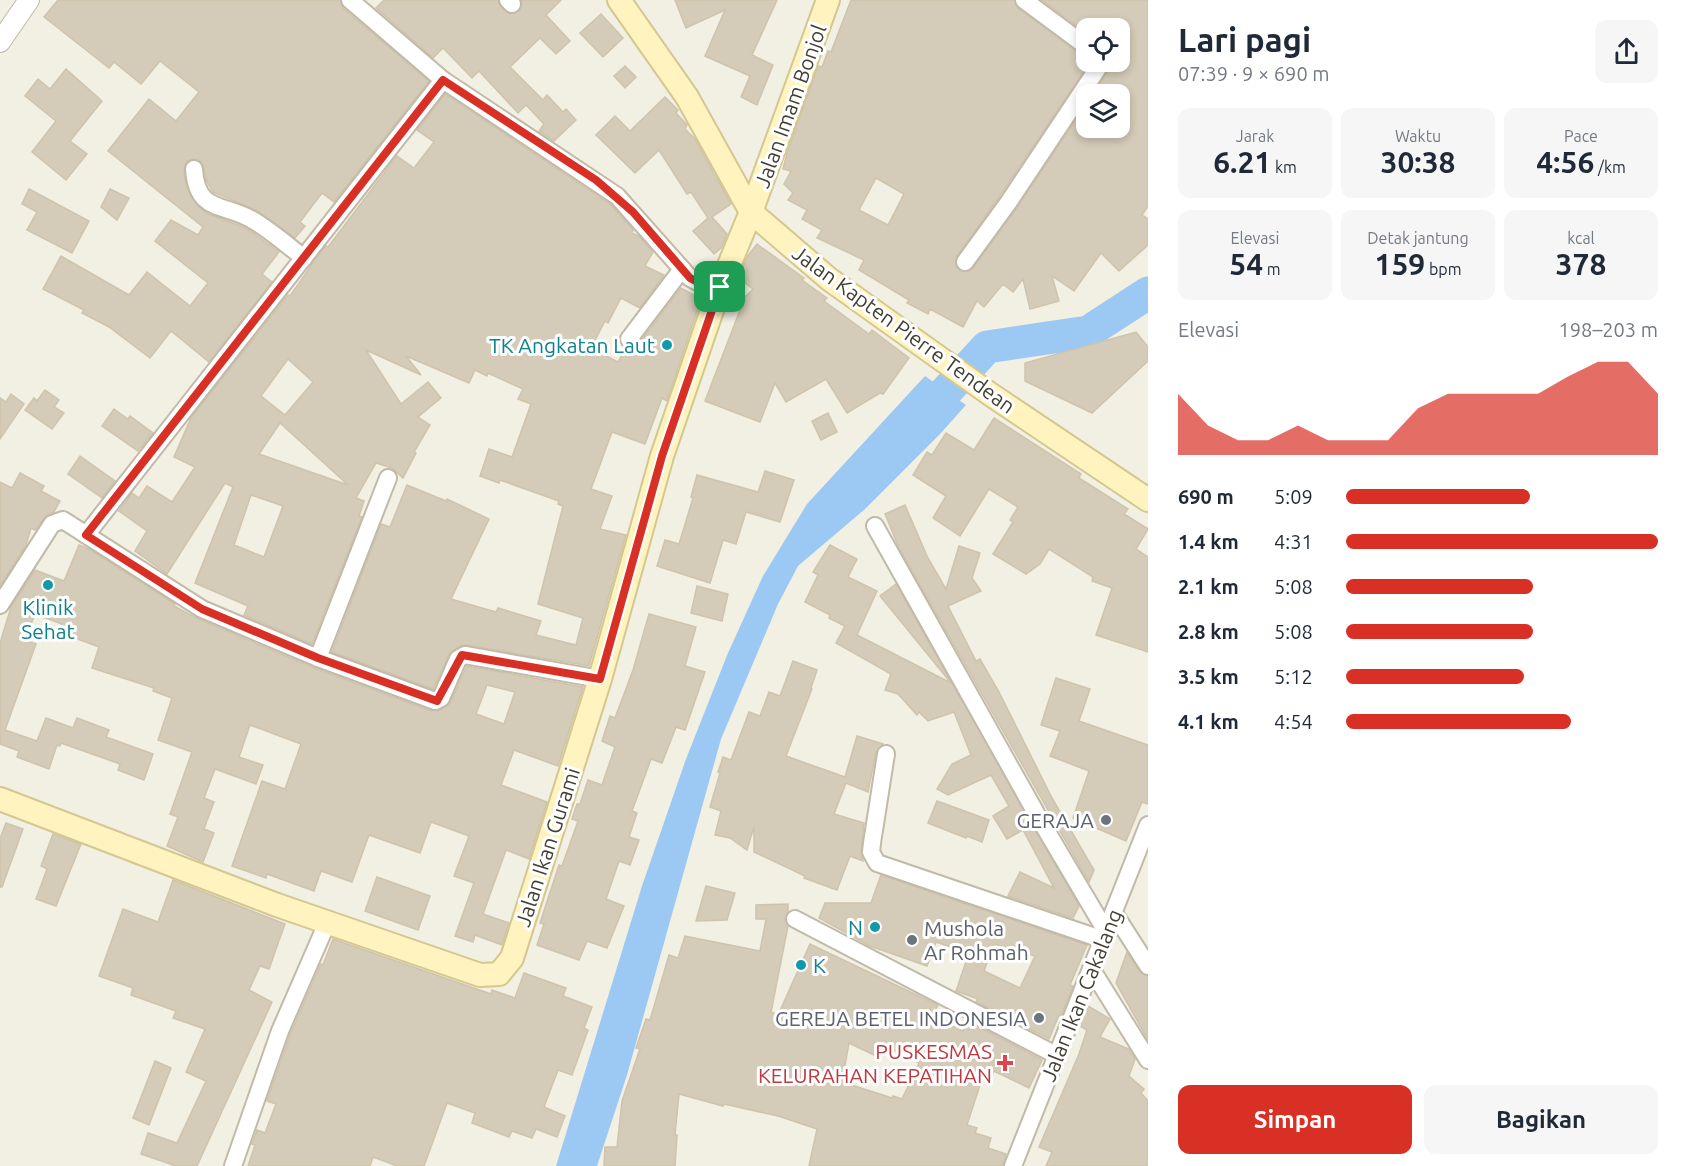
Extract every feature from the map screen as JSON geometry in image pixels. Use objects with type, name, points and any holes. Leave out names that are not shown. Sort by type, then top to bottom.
[{"type":"main road","name":"Jalan Kapten Pierre Tendean","points":[[619,0],[687,98],[751,212],[829,279],[990,394],[1148,500]]},
{"type":"main road","name":"Jalan Imam Bonjol","points":[[751,212],[828,0]]},
{"type":"main road","name":"Jalan Ikan Gurami","points":[[0,800],[327,923],[480,975],[499,974],[512,958],[600,679],[662,456],[720,287],[751,212]]},
{"type":"street","points":[[0,42],[29,0]]},
{"type":"street","points":[[350,0],[443,80],[596,180],[616,196],[690,278],[700,284],[720,287]]},
{"type":"street","points":[[1024,0],[1076,39]]},
{"type":"street","points":[[965,262],[1008,203],[1095,72]]},
{"type":"street","points":[[86,535],[443,80]]},
{"type":"street","points":[[194,169],[197,189],[209,202],[252,220],[304,258]]},
{"type":"street","points":[[629,339],[682,268]]},
{"type":"street","points":[[318,658],[388,478]]},
{"type":"street","points":[[0,605],[52,524],[63,520],[195,605],[318,658],[435,701],[441,698],[462,655],[600,679]]},
{"type":"street","points":[[875,526],[1105,936]]},
{"type":"street","points":[[886,754],[871,852],[877,863],[1105,936]]},
{"type":"street","name":"Jalan Ikan Cakalang","points":[[1013,1166],[1148,825]]},
{"type":"street","points":[[1114,913],[1148,966]]},
{"type":"street","points":[[795,919],[1056,1055]]},
{"type":"street","points":[[233,1166],[280,1031],[327,923]]},
{"type":"street","points":[[1092,970],[1148,1060]]},
{"type":"water","points":[[925,376],[966,405],[865,509],[798,566],[778,604],[721,739],[627,1075],[597,1166],[556,1166],[642,886],[686,759],[728,653],[763,576],[807,504]]},
{"type":"building","points":[[58,0],[340,0],[343,8],[429,81],[334,202],[322,193],[300,222],[305,226],[295,238],[256,210],[213,192],[206,180],[202,162],[193,159],[187,161],[184,170],[186,185],[198,206],[208,214],[246,228],[279,252],[262,274],[272,282],[209,362],[171,331],[150,358],[109,327],[82,313],[84,310],[43,289],[61,256],[129,295],[147,272],[190,306],[208,283],[155,241],[171,220],[198,235],[203,227],[108,151],[149,99],[176,121],[199,92],[160,61],[141,84],[114,62],[109,68],[44,17]]},
{"type":"building","points":[[384,0],[498,0],[501,7],[510,14],[520,11],[521,0],[561,0],[546,15],[570,41],[556,54],[540,38],[510,67],[543,100],[547,95],[563,112],[566,109],[576,120],[554,141],[539,131],[544,124],[526,105],[518,113],[479,71],[472,78],[443,48],[433,58],[376,8]]},
{"type":"building","points":[[675,0],[777,0],[752,55],[773,65],[757,105],[741,97],[750,76],[705,56],[725,10],[686,28]]},
{"type":"building","points":[[851,0],[1014,0],[1018,8],[1076,51],[1076,72],[1083,72],[957,256],[956,267],[964,272],[973,268],[1076,120],[1076,138],[1130,138],[1130,84],[1100,84],[1107,72],[1130,72],[1130,18],[1076,18],[1076,26],[1042,0],[1148,0],[1148,206],[1142,215],[1148,219],[1148,245],[1119,271],[1101,253],[1074,291],[1052,276],[1059,301],[1030,309],[1023,279],[1013,292],[1003,284],[984,307],[977,301],[963,327],[930,309],[928,314],[907,303],[909,300],[859,270],[864,260],[817,238],[822,230],[802,219],[807,210],[788,200],[793,193],[784,184],[791,171],[783,169],[787,153],[818,66],[822,67],[828,51],[831,52]],"holes":[[[876,178],[904,194],[888,225],[859,210]]]},
{"type":"building","points":[[601,14],[623,38],[603,57],[580,33]]},
{"type":"building","points":[[625,66],[636,77],[625,88],[614,76]]},
{"type":"building","points":[[66,69],[102,101],[70,141],[87,154],[66,180],[32,152],[56,121],[25,96],[38,79],[50,89]]},
{"type":"building","points":[[445,94],[610,204],[633,230],[632,233],[639,236],[653,252],[645,266],[664,275],[640,308],[621,298],[608,323],[605,321],[591,348],[618,362],[625,349],[637,346],[681,288],[701,299],[667,401],[662,398],[645,444],[612,432],[591,489],[612,496],[600,529],[626,535],[589,666],[466,645],[460,646],[449,654],[433,689],[332,652],[381,524],[390,527],[407,485],[446,501],[447,499],[489,519],[451,599],[496,612],[498,608],[541,621],[536,635],[576,645],[583,618],[538,604],[563,506],[558,504],[559,501],[500,480],[499,483],[480,476],[489,449],[512,457],[531,404],[518,399],[523,389],[488,373],[487,376],[475,370],[469,383],[406,356],[421,375],[366,350],[401,404],[428,382],[441,398],[418,417],[430,425],[414,452],[416,453],[403,478],[392,468],[376,463],[356,498],[364,501],[359,516],[362,517],[312,644],[244,615],[248,606],[195,583],[233,487],[225,483],[167,574],[135,551],[147,531],[119,511],[132,493],[139,498],[147,486],[172,502],[195,467],[174,457],[191,418],[288,295],[290,296],[320,253],[326,246],[328,247],[397,156],[414,168],[434,142],[417,130]],"holes":[[[288,359],[313,382],[285,415],[261,396]],[[280,423],[348,485],[259,454]],[[251,495],[283,506],[264,557],[234,545]]]},
{"type":"building","points":[[665,97],[678,110],[676,113],[687,125],[685,129],[695,139],[731,204],[712,217],[727,234],[722,247],[714,254],[693,231],[708,218],[691,192],[687,194],[659,150],[635,173],[596,135],[615,116],[630,131]]},
{"type":"building","points":[[29,189],[89,221],[72,253],[27,230],[37,212],[22,204]]},
{"type":"building","points":[[110,189],[129,198],[117,220],[101,207]]},
{"type":"building","points":[[757,244],[804,278],[802,280],[827,298],[824,301],[869,334],[872,330],[909,358],[883,394],[880,393],[847,413],[826,379],[786,402],[775,383],[760,422],[705,401],[745,297],[753,289],[738,278],[747,257]]},
{"type":"building","points":[[1136,332],[1148,347],[1148,361],[1092,413],[1025,381],[1025,363]]},
{"type":"building","points":[[45,390],[59,400],[54,407],[64,413],[52,429],[25,410],[34,398],[37,401]]},
{"type":"building","points":[[11,394],[24,404],[0,439],[0,398],[6,402]]},
{"type":"building","points":[[114,409],[128,419],[130,416],[153,433],[138,451],[102,426]]},
{"type":"building","points":[[828,413],[837,432],[821,440],[812,421]]},
{"type":"building","points":[[994,418],[1081,474],[1079,478],[1128,509],[1124,514],[1148,529],[1136,549],[1148,557],[1148,652],[1096,635],[1112,588],[1092,581],[1093,577],[1049,549],[1040,564],[1026,574],[993,554],[1013,522],[1010,520],[1018,507],[989,489],[960,536],[933,518],[946,496],[913,475],[927,452],[932,455],[946,433],[974,450]]},
{"type":"building","points":[[80,456],[115,481],[102,498],[68,474]]},
{"type":"building","points":[[765,471],[794,480],[780,522],[746,512],[736,544],[723,540],[710,583],[657,566],[665,540],[679,544],[693,498],[691,497],[697,475],[758,492]]},
{"type":"building","points":[[20,473],[44,486],[41,491],[60,501],[54,512],[44,518],[35,530],[31,528],[26,545],[0,586],[0,482],[12,488]]},
{"type":"building","points":[[905,505],[927,556],[946,589],[959,546],[980,553],[972,578],[981,591],[948,606],[976,661],[980,659],[999,692],[1052,798],[1094,870],[1089,882],[899,548],[885,514]]},
{"type":"building","points":[[79,545],[89,549],[175,604],[174,606],[198,619],[314,668],[431,711],[440,710],[450,703],[467,666],[583,687],[558,766],[514,750],[501,785],[547,802],[529,859],[506,850],[483,914],[509,923],[502,945],[475,935],[473,942],[455,936],[474,883],[454,876],[469,836],[431,822],[420,853],[369,835],[352,882],[321,871],[314,891],[267,874],[266,878],[232,866],[262,781],[285,789],[301,744],[250,725],[239,757],[263,765],[256,784],[215,769],[204,798],[214,802],[204,829],[214,833],[203,862],[167,846],[178,817],[170,814],[192,752],[158,740],[172,698],[153,691],[154,688],[92,668],[99,647],[59,632],[62,624],[35,614],[25,640],[36,644],[5,730],[37,741],[46,718],[73,728],[77,718],[109,730],[106,737],[153,754],[144,780],[118,770],[120,764],[61,743],[60,746],[57,745],[49,769],[17,757],[19,751],[0,744],[0,643],[11,607],[35,570],[64,581]],"holes":[[[487,685],[515,692],[504,724],[476,714]]]},
{"type":"building","points":[[830,545],[857,559],[848,577],[877,591],[857,635],[951,683],[880,596],[896,584],[1079,906],[1073,918],[1008,896],[1020,872],[1054,888],[1023,830],[1007,839],[993,816],[1009,806],[991,775],[948,795],[937,789],[952,764],[971,755],[954,712],[928,721],[919,712],[917,715],[898,694],[885,690],[891,674],[836,643],[845,626],[805,602],[818,575],[813,572]]},
{"type":"building","points":[[697,586],[728,594],[722,621],[691,613]]},
{"type":"building","points":[[649,614],[696,627],[685,666],[705,672],[685,730],[676,727],[662,763],[651,759],[632,811],[637,813],[629,837],[639,840],[630,865],[619,861],[606,899],[624,906],[607,948],[587,941],[579,960],[537,945],[544,924],[540,923],[559,865],[562,866],[578,821],[572,819],[577,804],[580,804],[588,780],[602,785],[615,747],[602,741],[610,716],[615,718],[633,670]]},
{"type":"building","points":[[793,661],[817,670],[786,756],[845,777],[857,736],[883,744],[876,752],[868,792],[846,783],[834,814],[864,823],[861,851],[863,861],[850,856],[837,890],[804,878],[805,876],[754,852],[754,827],[747,850],[730,838],[715,835],[721,811],[710,807],[723,757],[731,760],[749,712],[760,716],[769,692],[780,696]]},
{"type":"building","points":[[1056,678],[1090,689],[1079,721],[1148,745],[1148,804],[1142,802],[1126,841],[1073,818],[1089,771],[1050,756],[1060,731],[1041,725]]},
{"type":"building","points":[[937,801],[989,820],[982,842],[928,823]]},
{"type":"building","points":[[6,823],[23,829],[2,887],[0,887],[0,839]]},
{"type":"building","points":[[53,834],[81,844],[56,906],[36,899],[47,869],[41,866]]},
{"type":"building","points":[[881,875],[1087,945],[1070,985],[1073,986],[1061,1016],[1059,1015],[1049,1039],[976,1002],[978,999],[956,991],[969,953],[936,942],[927,966],[870,946],[819,918],[825,903],[871,903]],"holes":[[[994,944],[1035,956],[1020,988],[984,971]]]},
{"type":"building","points":[[377,877],[430,896],[418,930],[365,911]]},
{"type":"building","points":[[173,880],[285,924],[269,969],[260,966],[249,990],[272,1002],[197,1166],[176,1166],[141,1154],[148,1133],[177,1143],[206,1081],[186,1072],[205,1029],[173,1018],[176,1011],[131,995],[133,988],[99,976],[123,909],[158,922]]},
{"type":"building","points":[[706,886],[735,893],[727,920],[696,921]]},
{"type":"building","points":[[788,904],[785,919],[788,926],[771,1012],[778,1015],[810,944],[938,1005],[932,1017],[963,1031],[968,1021],[1042,1060],[1029,1088],[994,1071],[989,1082],[982,1079],[967,1125],[977,1128],[975,1133],[991,1138],[988,1148],[1006,1154],[1002,1166],[809,1166],[817,1129],[778,1116],[724,1104],[723,1106],[679,1094],[675,1166],[604,1166],[605,1147],[617,1147],[622,1101],[640,1049],[636,1048],[646,1019],[650,1020],[669,955],[678,958],[685,936],[760,951],[766,919],[756,919],[756,905]],"holes":[[[849,1043],[878,1057],[883,1045],[919,1063],[902,1099],[842,1082]]]},
{"type":"building","points":[[333,939],[491,994],[492,990],[515,998],[524,973],[566,988],[563,996],[592,1007],[584,1028],[588,1030],[572,1075],[558,1070],[544,1107],[565,1116],[557,1137],[536,1129],[532,1138],[512,1131],[509,1137],[472,1123],[475,1113],[447,1103],[424,1166],[397,1166],[373,1157],[370,1166],[248,1166],[257,1130],[265,1133],[276,1104],[267,1101],[290,1035]]},
{"type":"building","points":[[1127,952],[1140,972],[1148,976],[1148,1040],[1116,983]]},
{"type":"building","points":[[1088,1006],[1110,1019],[1100,1037],[1129,1049],[1135,1059],[1129,1076],[1144,1089],[1141,1093],[1148,1101],[1148,1166],[1046,1166],[1052,1152],[1039,1147],[1079,1054],[1087,1030],[1080,1026]]},
{"type":"building","points":[[155,1061],[171,1068],[149,1125],[133,1118]]},
{"type":"waterway","points":[[916,424],[987,347],[1088,332],[1148,293]]},
{"type":"place","name":"TK Angkatan Laut","points":[[667,345]]},
{"type":"place","name":"Klinik Sehat","points":[[48,585]]},
{"type":"place","name":"GERAJA","points":[[1106,820]]},
{"type":"place","name":"N","points":[[875,927]]},
{"type":"place","name":"Mushola Ar Rohmah","points":[[912,940]]},
{"type":"place","name":"K","points":[[801,965]]},
{"type":"place","name":"GEREJA BETEL INDONESIA","points":[[1039,1018]]},
{"type":"place","name":"PUSKESMAS KELURAHAN KEPATIHAN","points":[[1005,1063]]},
{"type":"route","points":[[443,80],[596,180],[633,212],[690,278],[707,287],[720,287],[662,456],[600,679],[462,655],[458,659],[441,698],[435,701],[318,658],[202,609],[86,535],[443,80]]}]
